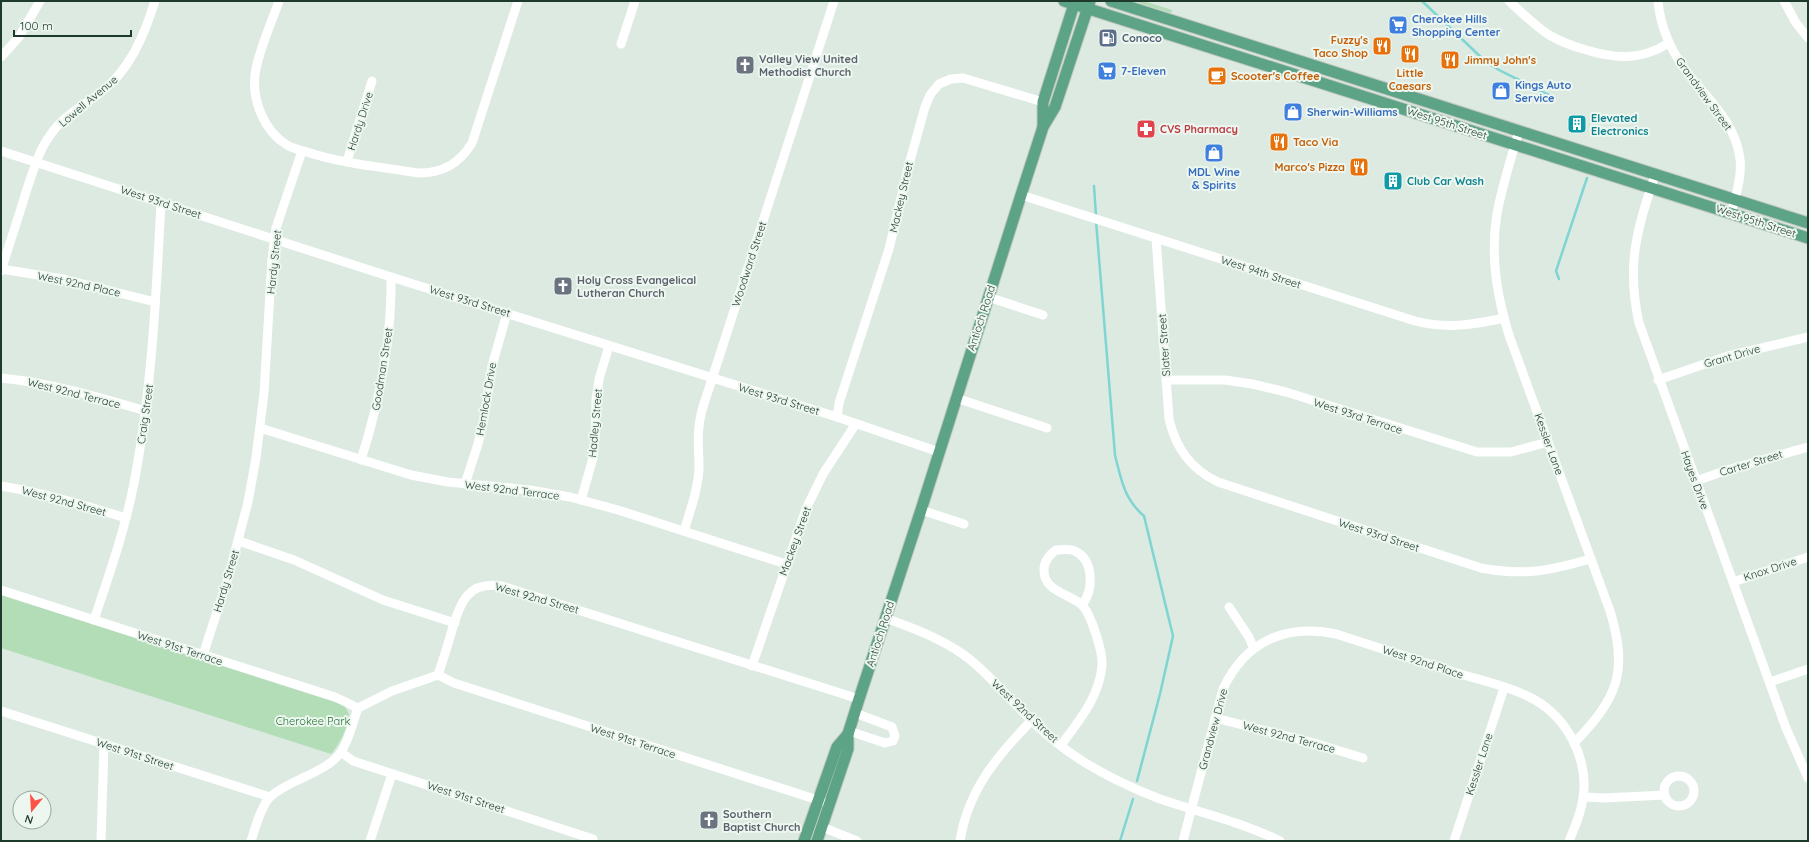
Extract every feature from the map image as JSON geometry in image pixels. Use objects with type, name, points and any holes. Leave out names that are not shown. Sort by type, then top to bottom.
[{"type":"main road","name":"West 95th Street","points":[[1111,1],[1808,223]]},
{"type":"main road","name":"West 95th Street","points":[[1071,2],[1088,5],[1515,145],[1808,238]]},
{"type":"main road","name":"Antioch Road","points":[[1043,127],[1043,102],[1071,2]]},
{"type":"main road","name":"Antioch Road","points":[[804,841],[817,799],[837,747],[848,732],[855,713],[1043,127],[1055,107],[1088,5]]},
{"type":"main road","name":"Antioch Road","points":[[817,841],[848,749],[848,732]]},
{"type":"street","points":[[1,57],[23,31],[40,1]]},
{"type":"street","name":"Lowell Avenue","points":[[1,270],[37,162],[46,141],[56,126],[68,115],[106,88],[128,64],[138,47],[155,1]]},
{"type":"street","points":[[278,1],[257,67],[255,82],[256,97],[261,115],[273,133],[288,146],[320,156],[418,173],[437,172],[456,163],[466,153],[472,143],[518,1]]},
{"type":"street","points":[[621,44],[635,1]]},
{"type":"street","name":"Woodward Street","points":[[684,532],[696,489],[699,468],[697,436],[699,422],[834,1]]},
{"type":"street","name":"Grandview Street","points":[[1658,1],[1665,34],[1669,43],[1689,75],[1721,113],[1732,131],[1739,152],[1740,167],[1731,213]]},
{"type":"street","points":[[1784,1],[1796,23],[1808,38]]},
{"type":"street","points":[[1514,3],[1530,21],[1550,35],[1562,42],[1599,54],[1623,58],[1632,57],[1653,51],[1669,43]]},
{"type":"street","name":"Mackey Street","points":[[837,417],[839,403],[889,249],[908,168],[925,107],[930,95],[939,84],[951,79],[963,78],[1043,102]]},
{"type":"street","name":"Hardy Drive","points":[[347,161],[372,81]]},
{"type":"street","name":"Kessler Lane","points":[[1519,131],[1502,188],[1497,215],[1495,265],[1498,294],[1504,318],[1617,633],[1619,663],[1617,677],[1609,700],[1595,722],[1574,743]]},
{"type":"street","name":"Hardy Street","points":[[203,655],[239,541],[256,458],[260,428],[276,228],[302,150]]},
{"type":"street","name":"West 93rd Street","points":[[1,151],[275,238],[391,277],[837,417],[856,425],[939,452]]},
{"type":"street","name":"Hayes Drive","points":[[1655,175],[1636,241],[1633,282],[1639,323],[1658,380],[1797,755],[1808,778]]},
{"type":"street","name":"West 94th Street","points":[[1021,194],[1429,325],[1468,325],[1504,318]]},
{"type":"street","name":"Craig Street","points":[[94,620],[126,518],[134,485],[146,411],[150,383],[161,202]]},
{"type":"street","name":"Slater Street","points":[[1156,238],[1166,380],[1171,426],[1180,450]]},
{"type":"street","name":"West 92nd Place","points":[[1,270],[63,279],[155,302]]},
{"type":"street","name":"Goodman Street","points":[[360,460],[376,410],[384,373],[389,335],[391,277]]},
{"type":"street","points":[[988,297],[1042,315]]},
{"type":"street","name":"Hemlock Drive","points":[[465,484],[478,444],[484,418],[492,366],[507,313]]},
{"type":"street","name":"Grant Drive","points":[[1658,380],[1728,356],[1808,337]]},
{"type":"street","name":"Hadley Street","points":[[581,500],[593,458],[596,400],[599,379],[609,346]]},
{"type":"street","name":"West 92nd Terrace","points":[[1,378],[42,384],[85,393],[146,411]]},
{"type":"street","name":"West 93rd Terrace","points":[[1166,380],[1198,379],[1252,384],[1286,392],[1477,452],[1511,452],[1548,442]]},
{"type":"street","points":[[956,398],[1047,428]]},
{"type":"street","name":"Mackey Street","points":[[752,666],[799,525],[814,491],[856,425]]},
{"type":"street","name":"West 92nd Terrace","points":[[260,428],[411,475],[465,484],[530,490],[581,500],[786,564]]},
{"type":"street","name":"Carter Street","points":[[1696,481],[1748,463],[1808,447]]},
{"type":"street","name":"West 93rd Street","points":[[1180,450],[1194,467],[1206,476],[1218,482],[1481,568],[1500,572],[1525,573],[1546,571],[1590,559]]},
{"type":"street","name":"West 92nd Street","points":[[1,486],[35,491],[126,518]]},
{"type":"street","points":[[921,510],[964,524]]},
{"type":"street","points":[[239,541],[294,560],[383,600],[455,623],[438,675],[392,691],[358,708],[341,752],[324,766],[270,797],[258,820],[251,841]]},
{"type":"street","points":[[1061,745],[1090,704],[1100,678],[1101,652],[1097,636],[1082,605],[1052,587],[1045,580],[1044,565],[1047,559],[1056,550],[1074,550],[1083,557],[1089,567],[1090,578],[1088,598],[1082,605]]},
{"type":"street","name":"Knox Drive","points":[[1733,582],[1808,557]]},
{"type":"street","name":"West 92nd Street","points":[[455,623],[460,607],[471,592],[482,586],[502,586],[859,699]]},
{"type":"street","name":"West 91st Terrace","points":[[1,590],[335,697],[358,708]]},
{"type":"street","points":[[1229,607],[1254,647]]},
{"type":"street","name":"West 92nd Street","points":[[885,618],[925,633],[948,644],[966,656],[990,677],[1032,720],[1061,745],[1083,761],[1123,783],[1160,798],[1237,822],[1280,841]]},
{"type":"street","name":"West 92nd Place","points":[[1254,647],[1278,636],[1292,632],[1307,630],[1323,631],[1504,688],[1533,699],[1548,708],[1568,731],[1582,764],[1584,797]]},
{"type":"street","name":"Grandview Drive","points":[[1184,841],[1223,689],[1236,667],[1254,647]]},
{"type":"street","points":[[1770,682],[1808,669]]},
{"type":"street","name":"West 91st Terrace","points":[[438,675],[454,683],[830,804]]},
{"type":"street","name":"Kessler Lane","points":[[1454,841],[1504,688]]},
{"type":"street","name":"West 91st Street","points":[[1,711],[270,797]]},
{"type":"street","points":[[848,732],[885,743],[893,741],[895,736],[892,727],[855,713]]},
{"type":"street","name":"West 92nd Terrace","points":[[1215,718],[1314,743],[1363,758]]},
{"type":"street","points":[[960,841],[970,805],[980,783],[992,763],[1032,720]]},
{"type":"street","points":[[101,841],[104,744]]},
{"type":"street","name":"West 91st Street","points":[[341,752],[354,761],[593,839]]},
{"type":"street","points":[[370,841],[392,774]]},
{"type":"street","points":[[1569,841],[1584,797],[1604,798],[1664,795]]},
{"type":"street","points":[[822,827],[857,841]]},
{"type":"green space","points":[[1139,1],[1144,1],[1172,10],[1171,13],[1139,3]]},
{"type":"green space","name":"Cherokee Park","points":[[1,595],[344,705],[349,714],[341,740],[331,754],[1,648]]},
{"type":"waterway","points":[[1422,1],[1486,62],[1549,95]]},
{"type":"waterway","points":[[1559,279],[1556,271],[1587,178]]},
{"type":"waterway","points":[[1094,186],[1096,216]]},
{"type":"waterway","points":[[1096,221],[1115,455],[1124,488],[1132,503],[1144,516],[1173,636],[1160,694],[1137,781]]},
{"type":"waterway","points":[[1120,841],[1133,799]]},
{"type":"place","name":"Cherokee Hills Shopping Center","points":[[1398,25]]},
{"type":"place","name":"Conoco","points":[[1108,38]]},
{"type":"place","name":"Fuzzy's Taco Shop","points":[[1382,46]]},
{"type":"place","name":"Little Caesars","points":[[1410,54]]},
{"type":"place","name":"Jimmy John's","points":[[1450,60]]},
{"type":"place","name":"Valley View United Methodist Church","points":[[745,65]]},
{"type":"place","name":"7-Eleven","points":[[1107,71]]},
{"type":"place","name":"Scooter's Coffee","points":[[1217,76]]},
{"type":"place","name":"Kings Auto Service","points":[[1501,91]]},
{"type":"place","name":"Sherwin-Williams","points":[[1293,112]]},
{"type":"place","name":"Elevated Electronics","points":[[1577,124]]},
{"type":"place","name":"CVS Pharmacy","points":[[1146,129]]},
{"type":"place","name":"Taco Via","points":[[1279,142]]},
{"type":"place","name":"MDL Wine & Spirits","points":[[1214,153]]},
{"type":"place","name":"Marco's Pizza","points":[[1359,167]]},
{"type":"place","name":"Club Car Wash","points":[[1393,181]]},
{"type":"place","name":"Holy Cross Evangelical Lutheran Church","points":[[563,286]]},
{"type":"place","name":"Southern Baptist Church","points":[[709,820]]}]
